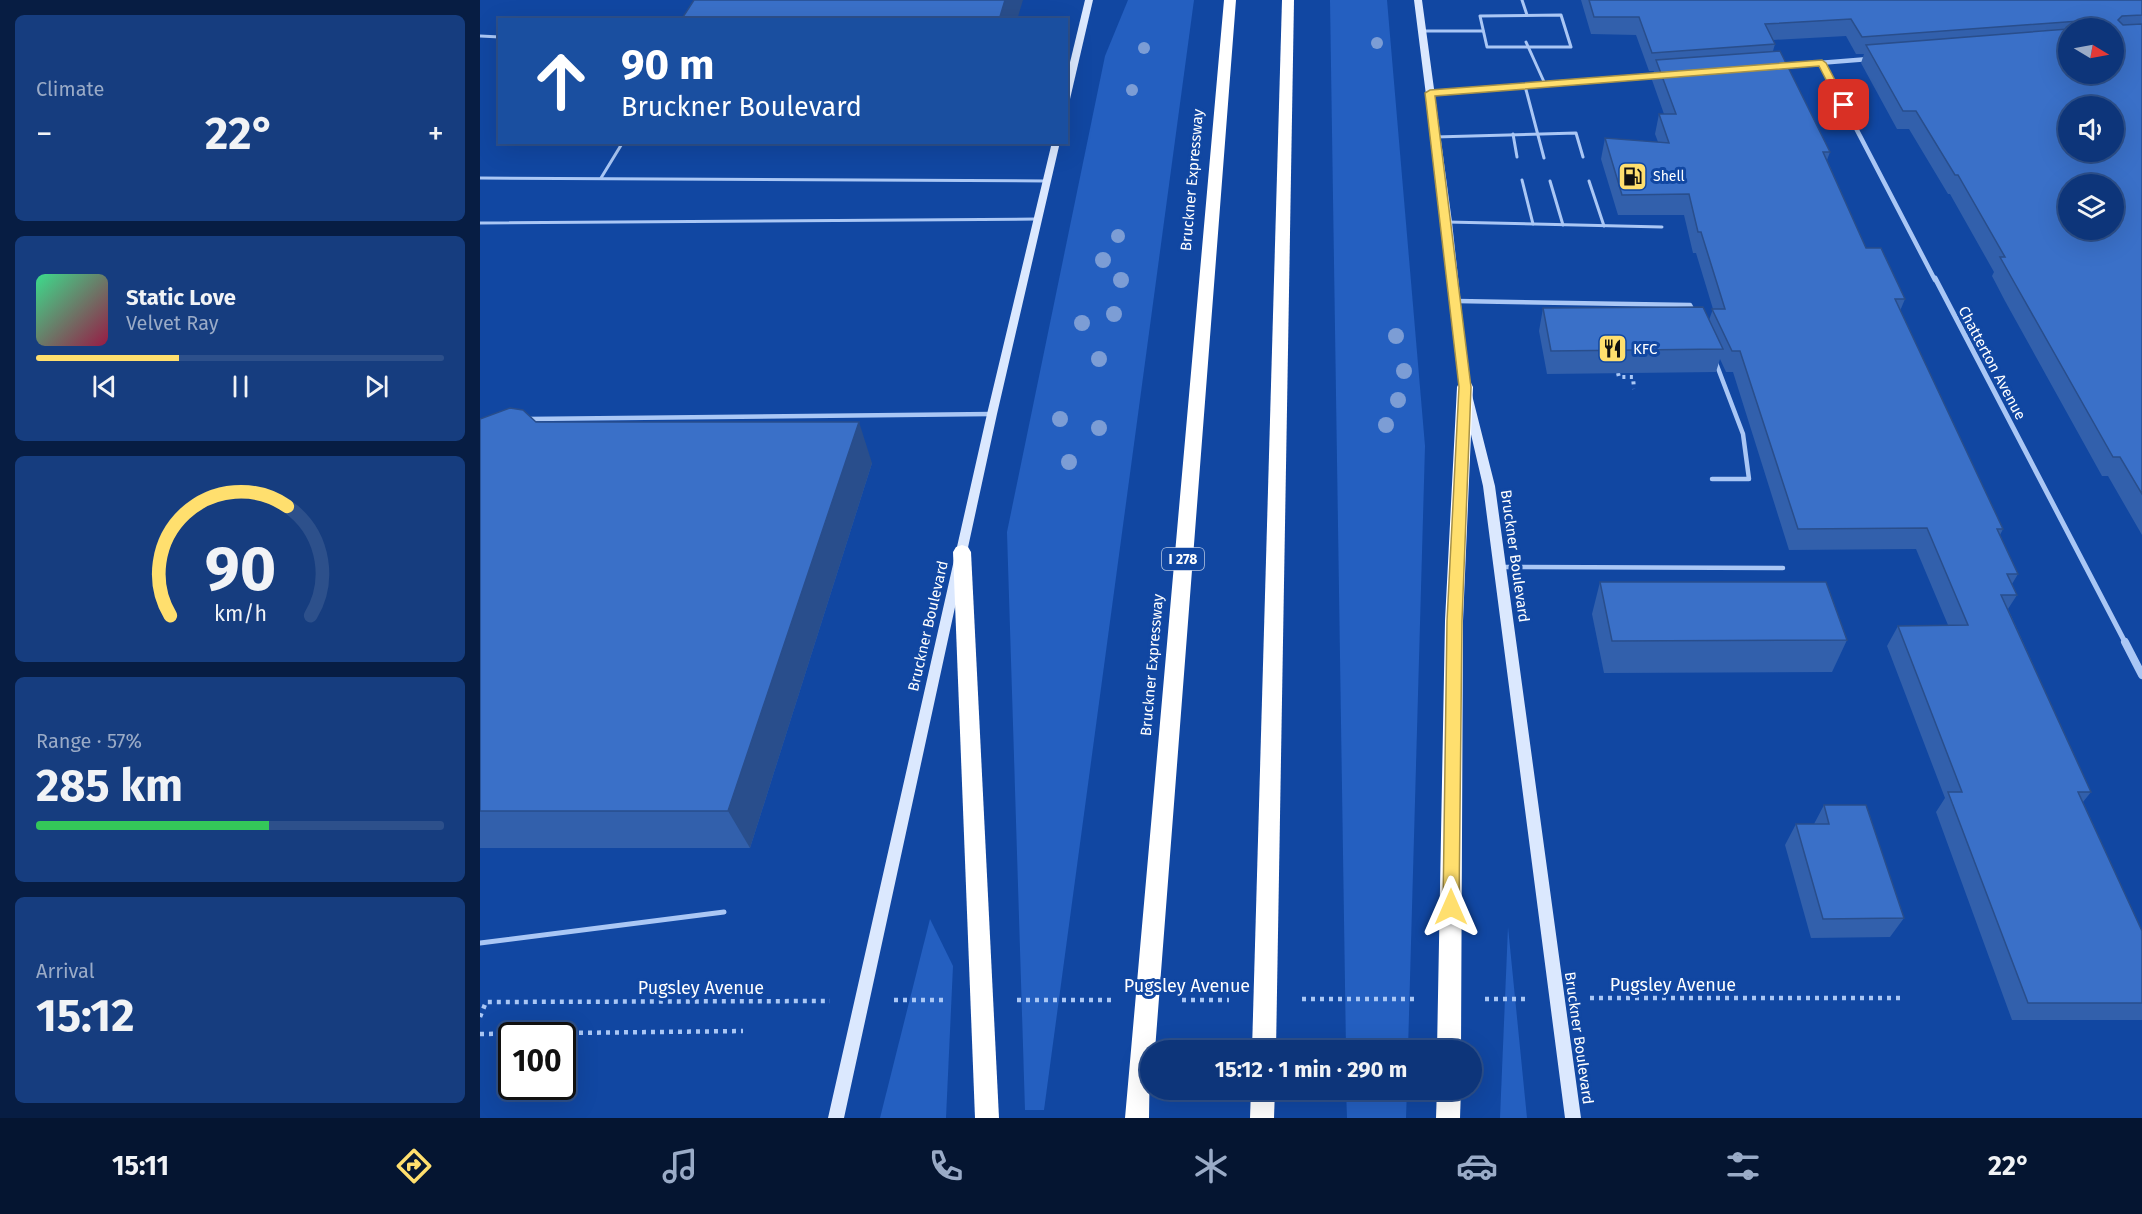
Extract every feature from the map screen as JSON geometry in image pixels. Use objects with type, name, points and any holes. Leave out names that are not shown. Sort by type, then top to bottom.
[{"type":"highway","name":"Bruckner Expressway","points":[[1137,1118],[1230,0]]},
{"type":"highway","points":[[1264,1040],[1288,0]]},
{"type":"highway","points":[[1449,1040],[1454,621],[1465,387]]},
{"type":"highway","points":[[962,552],[987,1118]]},
{"type":"highway","points":[[1262,1118],[1263,1100]]},
{"type":"highway","points":[[1448,1118],[1449,1100]]},
{"type":"main road","points":[[1068,90],[1089,0]]},
{"type":"main road","name":"Bruckner Boulevard","points":[[1418,0],[1447,222],[1465,387],[1489,486],[1574,1118]]},
{"type":"main road","name":"Bruckner Boulevard","points":[[836,1118],[992,414],[1056,144]]},
{"type":"street","points":[[1775,66],[1880,58]]},
{"type":"street","name":"Chatterton Avenue","points":[[1822,63],[2142,675]]},
{"type":"street","points":[[1430,93],[1672,74]]},
{"type":"lane","points":[[1522,0],[1527,15]]},
{"type":"lane","points":[[1527,15],[1561,15],[1571,47],[1487,47],[1480,16],[1527,15]]},
{"type":"lane","points":[[1518,16],[1520,23]]},
{"type":"lane","points":[[1422,31],[1483,31]]},
{"type":"lane","points":[[480,36],[498,37]]},
{"type":"lane","points":[[1526,42],[1545,84]]},
{"type":"lane","points":[[1525,86],[1544,158]]},
{"type":"lane","points":[[1435,137],[1576,133],[1583,157]]},
{"type":"lane","points":[[1513,134],[1517,157]]},
{"type":"lane","points":[[601,178],[622,144]]},
{"type":"lane","points":[[480,178],[1047,181]]},
{"type":"lane","points":[[1522,180],[1533,224]]},
{"type":"lane","points":[[1550,181],[1563,225]]},
{"type":"lane","points":[[1589,181],[1604,226]]},
{"type":"lane","points":[[480,223],[1037,219]]},
{"type":"lane","points":[[1447,222],[1662,227]]},
{"type":"lane","points":[[1455,301],[1690,305],[1694,315]]},
{"type":"lane","points":[[1712,479],[1749,479],[1750,454],[1736,406],[1713,356]]},
{"type":"lane","points":[[519,419],[992,414]]},
{"type":"lane","points":[[1499,567],[1783,568]]},
{"type":"lane","points":[[480,943],[724,912]]},
{"type":"path","points":[[1617,373],[1619,377],[1633,377],[1634,389]]},
{"type":"path","name":"Pugsley Avenue","points":[[1582,999],[1904,998]]},
{"type":"path","name":"Pugsley Avenue","points":[[1177,1000],[1237,999]]},
{"type":"path","points":[[1296,999],[1428,999]]},
{"type":"path","points":[[1475,999],[1535,999]]},
{"type":"path","points":[[891,1000],[951,1000]]},
{"type":"path","name":"Pugsley Avenue","points":[[1010,1000],[1118,1000]]},
{"type":"path","name":"Pugsley Avenue","points":[[480,1017],[486,1002],[832,1001]]},
{"type":"path","points":[[480,1034],[743,1031]]},
{"type":"shaded area","points":[[1128,0],[1194,0],[1044,1110],[1025,1110],[1007,532],[1105,56]]},
{"type":"shaded area","points":[[1330,0],[1387,0],[1425,446],[1408,1040],[1346,1040]]},
{"type":"shaded area","points":[[930,919],[953,966],[946,1118],[880,1118]]},
{"type":"shaded area","points":[[1508,927],[1527,1118],[1500,1118]]},
{"type":"shaded area","points":[[1346,1100],[1407,1100],[1406,1118],[1347,1118]]},
{"type":"building","points":[[694,0],[1005,0],[1000,18],[682,18]]},
{"type":"building","points":[[1589,0],[2142,0],[2142,15],[2120,18],[2058,18],[2058,23],[1862,37],[1851,19],[1765,24],[1775,44],[1652,53],[1639,17],[1594,17]]},
{"type":"building","points":[[2142,24],[2142,494],[2120,457],[2113,457],[2000,257],[2005,257],[1958,175],[1955,175],[1916,111],[1903,111],[1866,45],[2058,30],[2058,84],[2124,84],[2124,25]]},
{"type":"building","points":[[1780,51],[1830,152],[1823,152],[1866,248],[1881,248],[1905,299],[1895,299],[2003,529],[1997,529],[2018,574],[2007,574],[2017,595],[2001,595],[2091,792],[2078,792],[2142,931],[2142,1003],[2028,1003],[1948,792],[1962,792],[1898,626],[1968,625],[1927,528],[1798,529],[1740,351],[1732,351],[1712,309],[1725,309],[1701,232],[1698,232],[1689,194],[1622,195],[1605,138],[1669,143],[1659,114],[1676,114],[1656,60]]},
{"type":"building","points":[[1703,307],[1723,349],[1551,351],[1543,308]]},
{"type":"building","points":[[510,408],[523,410],[536,422],[859,422],[728,811],[480,811],[480,419]]},
{"type":"building","points":[[1600,582],[1826,582],[1847,640],[1612,641]]},
{"type":"building","points":[[1824,805],[1866,805],[1904,918],[1823,919],[1796,824],[1829,824]]},
{"type":"place","name":"Shell","points":[[1632,176]]},
{"type":"place","name":"KFC","points":[[1612,349]]},
{"type":"route","points":[[1451,907],[1454,621],[1465,387],[1430,93],[1822,63],[1844,105]]}]
